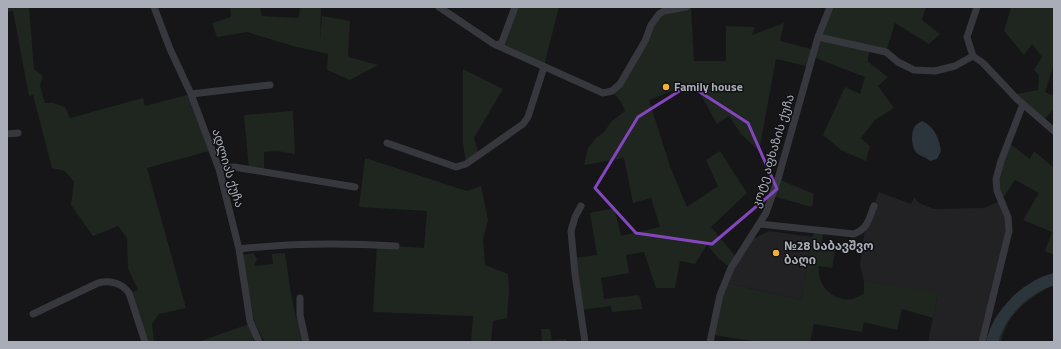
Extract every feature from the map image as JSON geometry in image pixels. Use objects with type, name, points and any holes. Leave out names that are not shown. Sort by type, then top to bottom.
[{"type":"street","name":"ადლიას ქუჩა","points":[[154,7],[170,49],[192,94],[219,169],[239,249],[250,321],[259,342]]},
{"type":"street","points":[[438,7],[494,44],[603,93],[612,91],[620,84],[645,41],[656,18],[664,11],[686,7]]},
{"type":"street","points":[[494,44],[498,45],[502,42],[515,7]]},
{"type":"street","name":"კოტე აფხაზის ქუჩა","points":[[710,342],[720,295],[731,268],[766,213],[778,179],[818,37],[830,7]]},
{"type":"street","points":[[977,7],[967,37],[973,56],[983,63],[1017,99],[1054,131]]},
{"type":"street","points":[[818,37],[886,52],[898,62],[914,70],[935,71],[954,66],[973,56]]},
{"type":"street","points":[[387,143],[456,167],[466,164],[516,130],[528,117],[544,67]]},
{"type":"street","points":[[192,94],[270,85]]},
{"type":"street","points":[[982,342],[1009,231],[1008,217],[997,190],[996,179],[1001,161],[1023,104]]},
{"type":"street","points":[[7,134],[18,133]]},
{"type":"street","points":[[219,169],[234,167],[355,187]]},
{"type":"street","points":[[581,206],[575,217],[571,231],[575,274],[585,342]]},
{"type":"street","points":[[759,224],[854,234],[865,228],[874,206]]},
{"type":"street","points":[[239,249],[286,244],[348,243],[396,246]]},
{"type":"street","points":[[33,314],[98,283],[105,281],[111,282],[125,287],[129,293],[145,342]]},
{"type":"street","points":[[300,298],[300,315],[306,342]]},
{"type":"highlighted area","points":[[689,85],[748,123],[777,189],[712,244],[636,233],[595,188],[638,117]]},
{"type":"shaded area","points":[[7,7],[29,7],[34,69],[43,76],[40,86],[45,103],[53,103],[65,107],[70,118],[143,98],[145,106],[191,94],[209,151],[147,168],[186,308],[159,314],[152,324],[154,342],[148,342],[131,293],[138,290],[128,268],[127,238],[118,226],[93,236],[71,205],[74,182],[65,171],[52,168],[33,95],[29,96],[13,11],[7,12]]},
{"type":"shaded area","points":[[230,7],[260,7],[262,16],[299,18],[300,7],[321,7],[320,40],[322,16],[350,21],[348,57],[378,65],[350,80],[327,70],[328,54],[293,46],[247,32],[217,37],[212,23],[231,17]]},
{"type":"shaded area","points":[[515,7],[559,7],[544,66],[498,45]]},
{"type":"shaded area","points":[[691,7],[694,61],[726,61],[726,26],[755,27],[752,35],[784,23],[780,41],[815,50],[830,7],[926,7],[922,20],[940,34],[929,44],[895,23],[886,52],[869,48],[868,62],[888,77],[878,86],[894,108],[875,120],[861,138],[870,146],[866,161],[841,150],[823,135],[845,87],[860,94],[865,77],[813,57],[810,67],[776,59],[759,151],[741,134],[729,116],[717,124],[697,88],[685,94],[682,87],[649,100],[670,166],[687,207],[718,186],[706,160],[720,151],[747,193],[711,227],[737,258],[731,268],[719,259],[707,245],[695,264],[680,261],[675,288],[656,288],[644,252],[626,255],[629,273],[601,278],[604,299],[639,295],[643,309],[612,312],[611,306],[580,310],[573,258],[597,255],[590,213],[614,208],[621,236],[660,227],[651,198],[633,203],[624,158],[584,165],[588,148],[596,138],[604,132],[612,121],[625,111],[621,102],[612,91],[659,14]]},
{"type":"shaded area","points":[[1011,7],[1054,7],[1054,64],[1045,92],[1054,96],[1054,109],[1043,121],[1012,95],[1038,90],[1039,75],[1034,70],[1042,57],[1032,44],[1024,55],[1004,31]]},
{"type":"shaded area","points":[[463,69],[503,89],[474,138],[479,155],[466,163],[463,143]]},
{"type":"shaded area","points":[[293,111],[295,154],[277,151],[264,152],[264,171],[249,169],[244,115]]},
{"type":"shaded area","points":[[922,121],[933,129],[939,142],[941,151],[937,159],[930,161],[918,154],[914,148],[912,140],[913,131],[916,125]]},
{"type":"shaded area","points":[[1008,142],[1030,159],[1034,151],[1054,168],[1054,255],[1045,251],[1052,232],[1023,220],[1039,193],[1015,180],[1001,201],[997,191],[1001,161]]},
{"type":"shaded area","points":[[365,158],[467,191],[481,186],[488,220],[483,239],[485,265],[508,274],[509,290],[507,318],[493,321],[491,342],[471,342],[473,316],[373,312],[377,245],[424,248],[427,211],[359,207]]},
{"type":"shaded area","points":[[778,179],[814,194],[812,207],[772,196]]},
{"type":"shaded area","points":[[879,192],[911,204],[914,197],[919,203],[934,209],[984,208],[1001,201],[1009,231],[982,342],[928,342],[938,293],[864,281],[860,265],[865,228]]},
{"type":"shaded area","points":[[816,230],[823,231],[822,244],[836,246],[832,268],[819,266],[820,279],[832,295],[845,299],[855,298],[864,294],[864,281],[938,292],[933,318],[902,309],[897,330],[864,322],[862,332],[814,324],[810,342],[760,342],[713,335],[720,303],[727,283],[801,300],[812,237]]},
{"type":"shaded area","name":"№28 საბავშვო ბაღი","points":[[769,231],[812,237],[801,300],[727,283],[734,266],[751,240]]},
{"type":"shaded area","points":[[253,253],[257,259],[254,266],[273,264],[272,254],[285,253],[296,319],[299,319],[304,342],[265,342],[259,332],[251,311],[243,255]]},
{"type":"shaded area","points":[[1054,279],[1054,284],[1028,301],[1014,314],[1004,331],[1001,342],[992,342],[1007,311],[1033,288]]},
{"type":"shaded area","points":[[249,324],[253,332],[253,342],[198,342]]},
{"type":"shaded area","points":[[541,329],[550,329],[552,340],[566,339],[566,342],[542,342]]},
{"type":"waterway","points":[[992,342],[1007,311],[1033,288],[1054,279]]},
{"type":"place","name":"Family house","points":[[666,87]]},
{"type":"place","name":"№28 საბავშვო ბაღი","points":[[776,253]]}]
